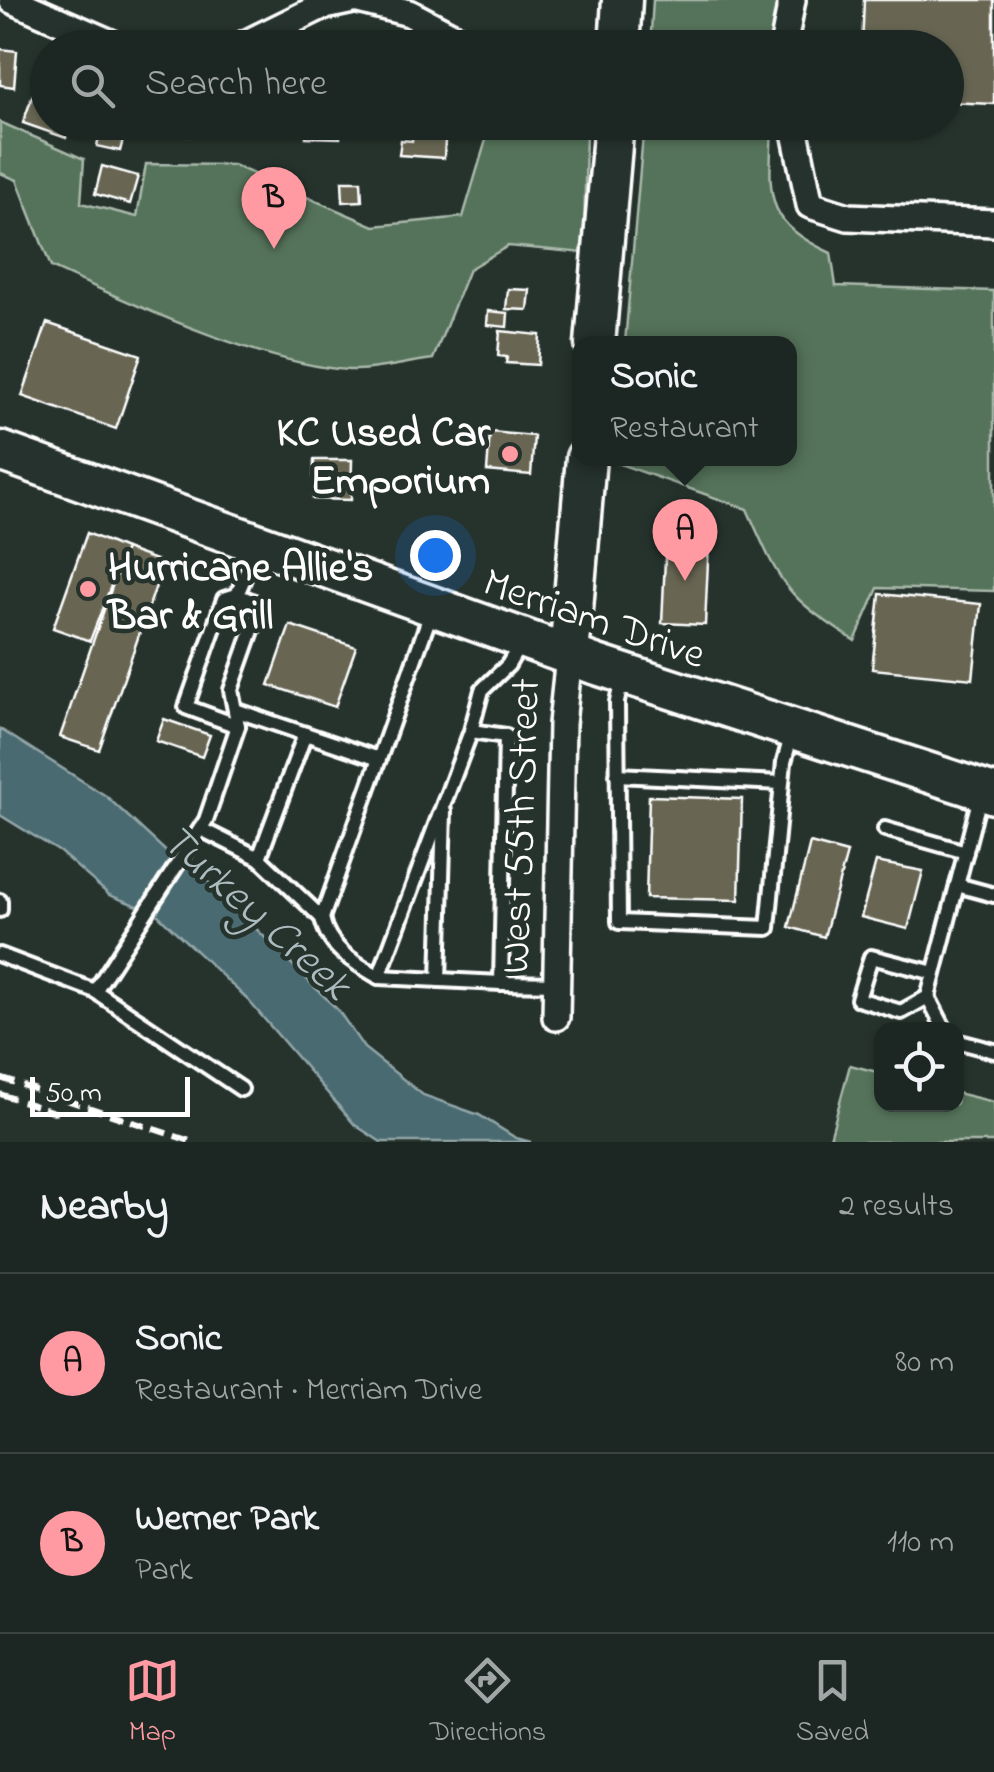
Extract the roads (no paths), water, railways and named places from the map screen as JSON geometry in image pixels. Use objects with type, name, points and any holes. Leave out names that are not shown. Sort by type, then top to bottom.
[{"type":"main road","points":[[620,30],[622,0]]},
{"type":"main road","points":[[597,336],[613,140]]},
{"type":"main road","name":"Merriam Drive","points":[[0,451],[624,674],[988,792]]},
{"type":"main road","name":"West 55th Street","points":[[569,654],[585,466]]},
{"type":"street","points":[[12,0],[81,30]]},
{"type":"street","points":[[273,30],[320,7],[355,0],[409,13],[441,30]]},
{"type":"street","points":[[786,30],[792,0]]},
{"type":"street","points":[[797,140],[810,205],[848,216],[994,223]]},
{"type":"street","name":"West 55th Street","points":[[556,1017],[562,724],[569,654]]},
{"type":"lane","points":[[238,596],[257,546]]},
{"type":"lane","points":[[94,991],[201,828],[238,726],[231,690],[262,606],[238,596],[224,598],[186,706],[238,726]]},
{"type":"lane","points":[[433,608],[322,918],[325,933],[348,959],[379,977],[557,984]]},
{"type":"lane","points":[[379,977],[471,731],[482,690],[508,665],[524,639]]},
{"type":"lane","points":[[624,674],[617,702],[619,922],[768,928],[782,783],[792,731]]},
{"type":"lane","points":[[235,710],[379,759]]},
{"type":"lane","points":[[471,731],[506,736],[501,983]]},
{"type":"lane","points":[[259,858],[306,734]]},
{"type":"lane","points":[[617,775],[782,783]]},
{"type":"lane","points":[[941,1022],[928,997],[966,852],[988,792]]},
{"type":"lane","points":[[440,980],[444,798]]},
{"type":"lane","points":[[201,828],[259,858],[322,918]]},
{"type":"lane","points":[[885,829],[966,852]]},
{"type":"lane","points":[[957,885],[994,895]]},
{"type":"lane","points":[[0,901],[0,910]]},
{"type":"lane","points":[[0,956],[94,991],[241,1090]]},
{"type":"lane","points":[[928,997],[902,1012],[858,999],[870,957],[934,973]]},
{"type":"lane","points":[[964,1042],[993,1046]]},
{"type":"water","name":"Turkey Creek","points":[[0,729],[106,796],[174,859],[196,869],[338,1010],[364,1048],[423,1095],[479,1115],[516,1138],[531,1142],[381,1142],[355,1125],[248,1000],[156,913],[109,895],[60,852],[0,815]]},
{"type":"railway","points":[[0,1078],[193,1142]]},
{"type":"railway","points":[[0,1094],[57,1113]]},
{"type":"place","name":"Werner Park","points":[[274,249]]},
{"type":"place","name":"KC Used Car Emporium","points":[[510,454]]},
{"type":"place","name":"Sonic","points":[[685,581]]},
{"type":"place","name":"Hurricane Allie's Bar & Grill","points":[[88,589]]}]
